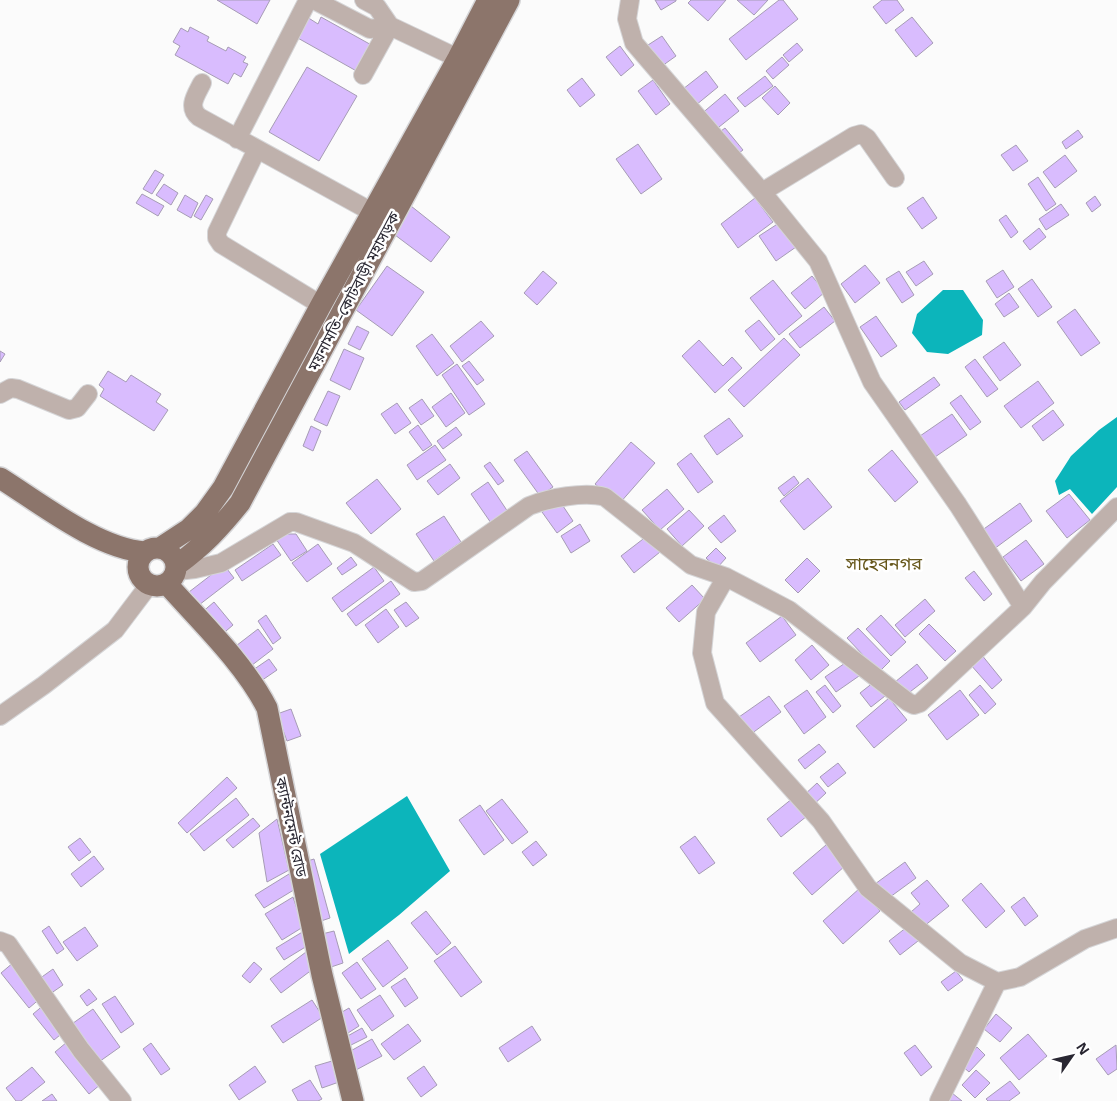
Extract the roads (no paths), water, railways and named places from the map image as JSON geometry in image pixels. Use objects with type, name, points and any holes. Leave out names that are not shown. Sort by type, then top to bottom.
[{"type":"main road","name":"ময়নামতি–কোটবাড়ী মহাসড়ক","points":[[168,576],[217,532],[240,503],[466,62],[488,0]]},
{"type":"main road","name":"ময়নামতি–কোটবাড়ী মহাসড়ক","points":[[148,555],[189,529],[223,488],[372,212],[466,62],[509,0]]},
{"type":"main road","points":[[0,478],[88,533],[121,548],[148,555]]},
{"type":"main road","points":[[0,490],[96,548],[148,555],[171,554],[168,576],[141,578],[148,555]]},
{"type":"main road","name":"ক্যান্টনমেন্ট রোড","points":[[168,576],[258,690],[267,708],[322,975],[353,1101]]},
{"type":"street","points":[[237,139],[308,0]]},
{"type":"street","points":[[314,0],[370,29],[390,26]]},
{"type":"street","points":[[364,0],[377,7],[390,26],[466,62]]},
{"type":"street","points":[[630,0],[627,19],[634,43],[762,192],[818,261],[872,382],[958,505],[1023,607]]},
{"type":"street","points":[[363,76],[390,26]]},
{"type":"street","points":[[202,83],[192,106],[193,113],[199,118],[372,212]]},
{"type":"street","points":[[762,192],[854,136],[861,134],[867,138],[895,178]]},
{"type":"street","points":[[257,149],[217,232],[217,238],[221,244],[321,305]]},
{"type":"street","points":[[0,394],[11,388],[18,389],[69,410],[77,408],[88,394]]},
{"type":"street","points":[[0,716],[44,685],[115,630],[168,576],[221,563],[290,522],[296,522],[354,543],[414,582],[422,582],[529,506],[543,500],[595,494],[605,497],[691,565],[726,577],[789,610],[914,705],[920,702],[1023,607],[1043,582],[1117,507]]},
{"type":"street","points":[[726,577],[706,612],[702,654],[715,703],[821,821],[868,888],[960,963],[997,982],[1020,978],[1084,939],[1117,928]]},
{"type":"street","points":[[0,941],[8,944],[81,1050],[122,1101]]},
{"type":"street","points":[[939,1101],[997,982]]},
{"type":"water","points":[[943,290],[963,290],[983,320],[982,335],[948,354],[927,352],[912,333],[917,314]]},
{"type":"water","points":[[1117,417],[1117,487],[1092,514],[1070,489],[1059,495],[1055,481],[1071,456],[1099,430]]},
{"type":"water","points":[[407,796],[450,871],[399,915],[349,954],[320,854]]},
{"type":"district","name":"সাহেবনগর","points":[[884,563]]}]
